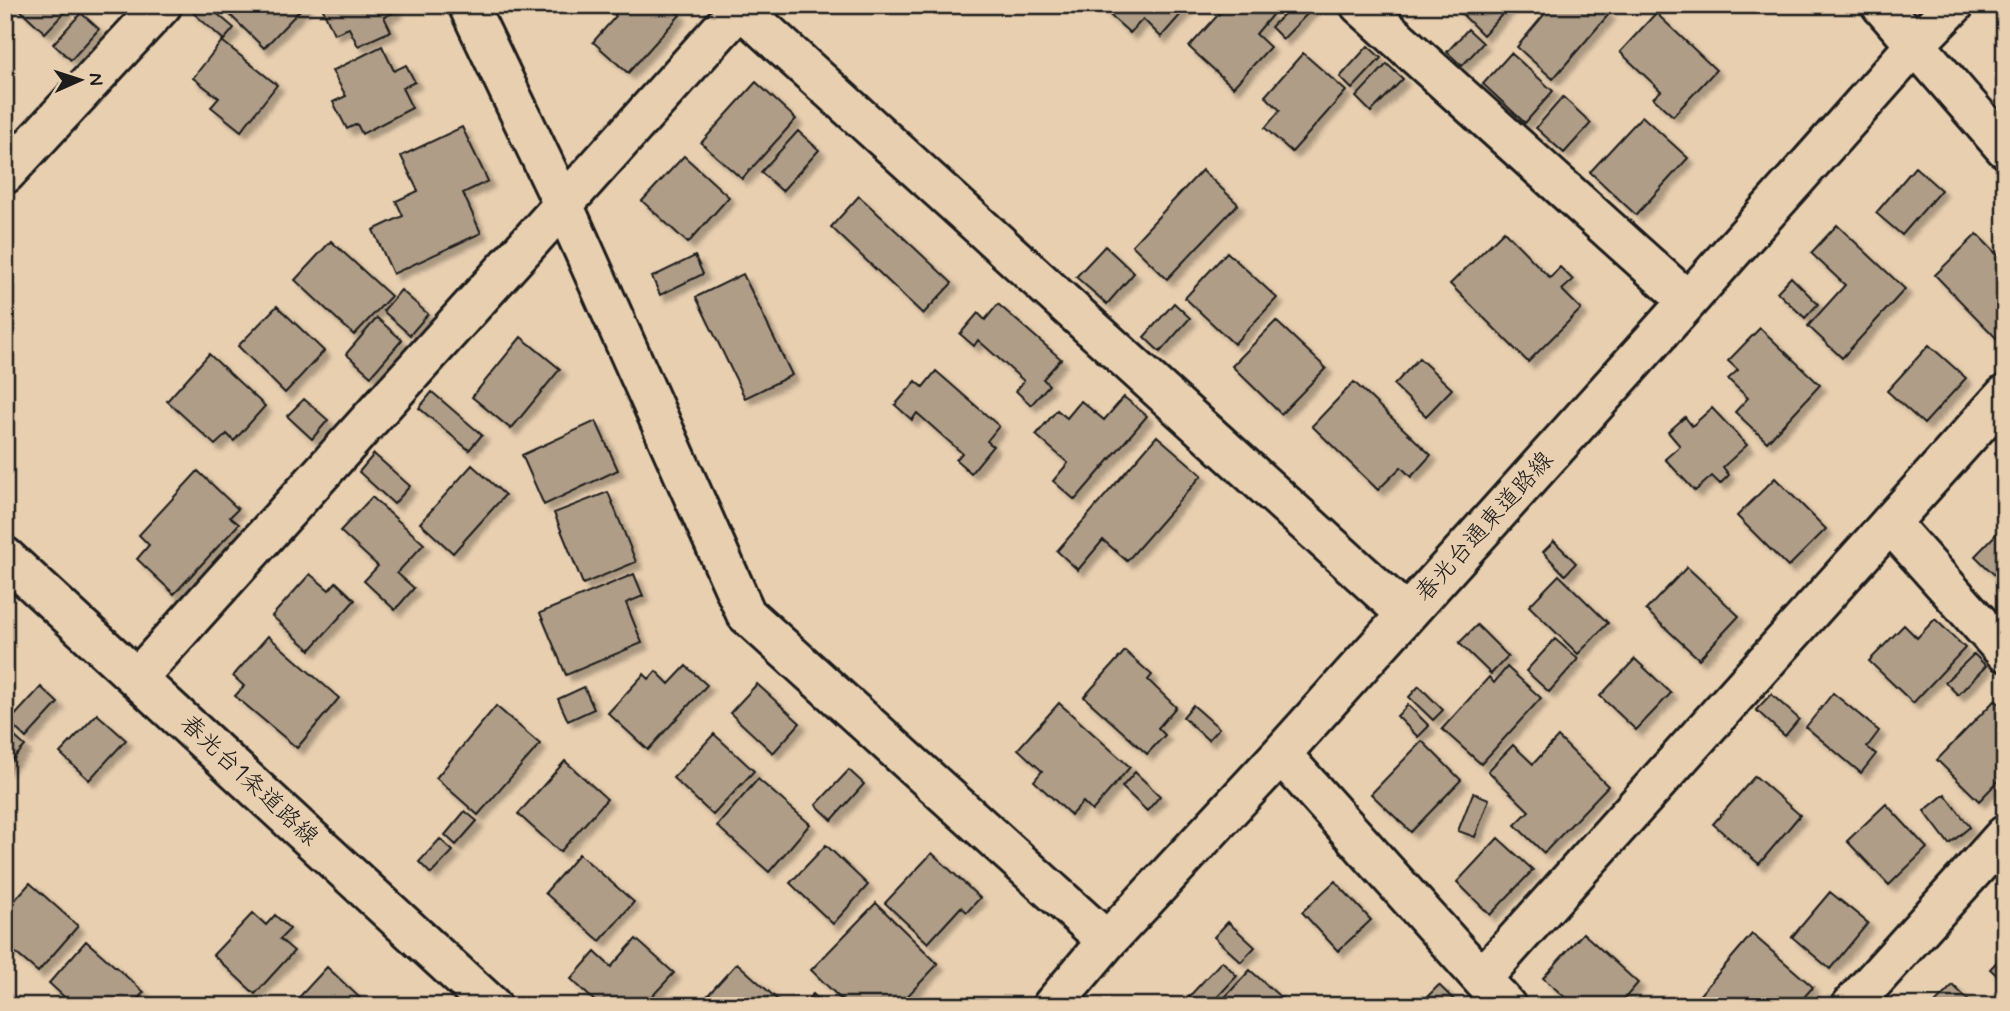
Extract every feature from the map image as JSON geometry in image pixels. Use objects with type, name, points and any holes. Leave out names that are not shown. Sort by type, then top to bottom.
[{"type":"street","points":[[5,174],[162,5]]},
{"type":"street","points":[[468,5],[563,204],[746,614],[1107,941]]},
{"type":"street","points":[[1360,5],[1688,301]]},
{"type":"street","points":[[1881,5],[2005,148]]},
{"type":"street","name":"春光台通東道路線","points":[[1069,1000],[1107,941],[1281,754],[1915,45],[1954,5]]},
{"type":"street","points":[[138,677],[742,7],[1406,614]]},
{"type":"street","points":[[1281,754],[1494,992],[1889,523],[2005,395]]},
{"type":"street","points":[[1889,523],[2005,652]]},
{"type":"street","name":"春光台1条道路線","points":[[5,557],[492,1006]]},
{"type":"street","points":[[1851,1006],[2005,835]]},
{"type":"building","points":[[15,5],[62,5],[67,10],[45,33]]},
{"type":"building","points":[[196,5],[207,5],[234,28],[224,40],[191,11]]},
{"type":"building","points":[[230,5],[305,5],[264,48],[225,10]]},
{"type":"building","points":[[321,5],[394,5],[397,11],[384,17],[391,31],[358,46],[349,28],[334,34]]},
{"type":"building","points":[[605,5],[669,5],[680,15],[628,73],[593,42],[616,16]]},
{"type":"building","points":[[1108,5],[1189,5],[1161,37],[1143,19],[1130,33],[1104,10]]},
{"type":"building","points":[[1227,5],[1261,5],[1272,15],[1256,34],[1270,47],[1233,87],[1189,47]]},
{"type":"building","points":[[1293,5],[1315,6],[1283,39],[1271,27]]},
{"type":"building","points":[[1453,5],[1511,5],[1483,35]]},
{"type":"building","points":[[1552,5],[1599,5],[1609,14],[1553,79],[1517,47]]},
{"type":"building","points":[[81,13],[99,29],[71,60],[53,44]]},
{"type":"building","points":[[1656,13],[1716,70],[1673,116],[1653,98],[1661,91],[1620,52]]},
{"type":"building","points":[[1468,29],[1483,43],[1462,66],[1447,52]]},
{"type":"building","points":[[222,41],[277,85],[241,131],[211,107],[219,98],[193,78]]},
{"type":"building","points":[[382,46],[394,71],[406,65],[415,82],[402,88],[412,108],[362,134],[357,124],[347,129],[333,102],[346,96],[332,71]]},
{"type":"building","points":[[1368,46],[1381,58],[1352,89],[1340,77]]},
{"type":"building","points":[[1303,53],[1346,91],[1292,152],[1265,128],[1280,110],[1265,96]]},
{"type":"building","points":[[1511,53],[1553,91],[1525,123],[1483,84]]},
{"type":"building","points":[[1387,64],[1403,79],[1371,112],[1356,97]]},
{"type":"building","points":[[756,82],[796,119],[742,179],[701,143]]},
{"type":"building","points":[[1563,97],[1591,123],[1564,153],[1536,128]]},
{"type":"building","points":[[1642,116],[1688,158],[1636,215],[1590,172]]},
{"type":"building","points":[[462,127],[488,181],[463,193],[481,233],[393,274],[373,230],[403,216],[396,201],[418,191],[401,156]]},
{"type":"building","points":[[798,131],[819,150],[782,191],[761,172]]},
{"type":"building","points":[[684,156],[729,197],[688,243],[642,201]]},
{"type":"building","points":[[1915,167],[1941,190],[1902,235],[1876,213]]},
{"type":"building","points":[[1202,170],[1238,204],[1167,279],[1132,245]]},
{"type":"building","points":[[859,196],[952,283],[923,314],[831,227]]},
{"type":"building","points":[[1837,225],[1905,289],[1842,358],[1808,326],[1845,285],[1811,253]]},
{"type":"building","points":[[1504,231],[1550,278],[1560,267],[1573,280],[1562,290],[1581,309],[1528,362],[1450,284]]},
{"type":"building","points":[[1977,234],[2005,263],[2005,338],[2000,342],[1935,275]]},
{"type":"building","points":[[331,241],[391,296],[354,335],[295,280]]},
{"type":"building","points":[[1105,246],[1134,273],[1107,304],[1076,277]]},
{"type":"building","points":[[1227,252],[1277,298],[1234,344],[1185,298]]},
{"type":"building","points":[[695,256],[703,274],[660,295],[652,277]]},
{"type":"building","points":[[743,274],[792,375],[745,398],[696,297]]},
{"type":"building","points":[[1791,277],[1818,304],[1805,318],[1777,292]]},
{"type":"building","points":[[401,290],[428,314],[410,335],[383,311]]},
{"type":"building","points":[[1174,303],[1190,318],[1160,352],[1144,337]]},
{"type":"building","points":[[998,304],[1061,359],[1043,379],[1049,385],[1031,405],[1016,391],[1024,381],[978,340],[974,346],[960,334],[978,313],[985,320]]},
{"type":"building","points":[[277,306],[324,351],[285,393],[238,346]]},
{"type":"building","points":[[377,318],[402,340],[371,376],[346,354]]},
{"type":"building","points":[[1276,321],[1326,368],[1281,414],[1232,366]]},
{"type":"building","points":[[1760,328],[1820,385],[1767,442],[1735,412],[1748,398],[1728,379],[1738,370],[1728,361]]},
{"type":"building","points":[[521,337],[560,369],[511,429],[472,397]]},
{"type":"building","points":[[1929,345],[1966,378],[1924,424],[1887,391]]},
{"type":"building","points":[[209,354],[265,406],[234,441],[227,434],[215,445],[167,401]]},
{"type":"building","points":[[1419,358],[1452,389],[1426,416],[1394,385]]},
{"type":"building","points":[[936,371],[999,426],[987,441],[993,446],[971,473],[956,460],[962,453],[917,413],[912,420],[895,405],[916,381],[923,387]]},
{"type":"building","points":[[1354,382],[1431,455],[1411,477],[1401,467],[1378,490],[1312,426]]},
{"type":"building","points":[[432,392],[482,435],[469,450],[419,408]]},
{"type":"building","points":[[1124,397],[1147,416],[1075,500],[1053,481],[1068,463],[1036,435],[1057,410],[1067,418],[1081,401],[1104,420]]},
{"type":"building","points":[[304,399],[328,420],[312,439],[287,416]]},
{"type":"building","points":[[1712,408],[1747,445],[1723,467],[1729,475],[1720,484],[1712,476],[1695,491],[1665,459],[1680,446],[1668,432],[1685,417],[1692,426]]},
{"type":"building","points":[[596,421],[618,470],[544,505],[522,455]]},
{"type":"building","points":[[1157,436],[1202,475],[1127,561],[1103,540],[1078,570],[1057,551]]},
{"type":"building","points":[[2005,442],[2005,462],[1995,453]]},
{"type":"building","points":[[374,454],[410,486],[394,504],[359,472]]},
{"type":"building","points":[[472,465],[505,495],[453,553],[420,523]]},
{"type":"building","points":[[198,471],[238,509],[230,517],[239,524],[174,594],[137,559],[149,545],[139,535]]},
{"type":"building","points":[[1775,478],[1826,529],[1788,567],[1737,516]]},
{"type":"building","points":[[608,492],[636,562],[583,584],[554,513]]},
{"type":"building","points":[[372,497],[424,544],[397,573],[414,588],[395,610],[364,581],[378,566],[340,531]]},
{"type":"building","points":[[2005,525],[2005,585],[1975,556]]},
{"type":"building","points":[[1554,541],[1576,563],[1565,575],[1543,552]]},
{"type":"building","points":[[1687,567],[1739,616],[1699,659],[1646,610]]},
{"type":"building","points":[[310,574],[329,590],[336,582],[355,600],[310,650],[272,616]]},
{"type":"building","points":[[634,574],[643,596],[626,603],[642,643],[566,675],[540,613]]},
{"type":"building","points":[[1559,575],[1608,623],[1578,654],[1529,606]]},
{"type":"building","points":[[1935,619],[1965,648],[1913,703],[1869,661],[1904,625],[1917,638]]},
{"type":"building","points":[[1477,625],[1508,656],[1491,674],[1459,643]]},
{"type":"building","points":[[268,636],[339,698],[297,748],[235,696],[244,686],[233,676]]},
{"type":"building","points":[[1555,639],[1578,659],[1549,692],[1526,671]]},
{"type":"building","points":[[1125,651],[1152,675],[1148,680],[1176,707],[1158,728],[1165,735],[1147,754],[1084,697]]},
{"type":"building","points":[[1974,654],[1986,666],[1958,695],[1945,682]]},
{"type":"building","points":[[1635,659],[1671,693],[1636,730],[1600,696]]},
{"type":"building","points":[[686,666],[707,685],[648,750],[608,713],[644,674],[649,679],[656,671],[669,684]]},
{"type":"building","points":[[1507,667],[1541,698],[1481,764],[1442,729],[1489,677],[1494,683]]},
{"type":"building","points":[[757,684],[800,723],[773,753],[730,713]]},
{"type":"building","points":[[1419,686],[1443,710],[1433,720],[1409,697]]},
{"type":"building","points":[[41,687],[58,703],[26,738],[9,722]]},
{"type":"building","points":[[584,687],[594,709],[568,721],[558,699]]},
{"type":"building","points":[[1833,693],[1879,731],[1867,747],[1876,754],[1861,773],[1806,727]]},
{"type":"building","points":[[1771,694],[1799,719],[1785,736],[1756,710]]},
{"type":"building","points":[[1995,700],[2005,709],[2005,774],[1979,801],[1937,760]]},
{"type":"building","points":[[1059,703],[1130,767],[1092,811],[1083,802],[1071,815],[1034,781],[1042,771],[1018,749]]},
{"type":"building","points":[[1193,705],[1219,728],[1208,740],[1183,717]]},
{"type":"building","points":[[1408,705],[1429,726],[1418,737],[1397,716]]},
{"type":"building","points":[[496,706],[540,744],[478,815],[436,778]]},
{"type":"building","points":[[97,714],[126,740],[89,780],[60,753]]},
{"type":"building","points":[[5,728],[25,746],[5,768]]},
{"type":"building","points":[[714,734],[754,771],[713,815],[673,778]]},
{"type":"building","points":[[1558,737],[1608,786],[1544,853],[1515,825],[1529,811],[1488,771],[1513,745],[1533,764]]},
{"type":"building","points":[[1422,741],[1461,780],[1411,832],[1371,794]]},
{"type":"building","points":[[565,761],[607,799],[560,852],[518,814]]},
{"type":"building","points":[[849,770],[864,784],[832,820],[816,805]]},
{"type":"building","points":[[1135,772],[1160,796],[1147,811],[1122,787]]},
{"type":"building","points":[[1755,776],[1800,815],[1759,864],[1713,824]]},
{"type":"building","points":[[758,779],[810,824],[769,872],[717,826]]},
{"type":"building","points":[[1473,793],[1489,799],[1475,837],[1458,831]]},
{"type":"building","points":[[1945,794],[1970,827],[1949,844],[1924,811]]},
{"type":"building","points":[[1886,804],[1927,848],[1889,885],[1847,841]]},
{"type":"building","points":[[465,811],[477,821],[456,845],[445,835]]},
{"type":"building","points":[[1498,838],[1533,870],[1490,915],[1457,882]]},
{"type":"building","points":[[440,839],[453,851],[431,874],[419,862]]},
{"type":"building","points":[[826,845],[868,885],[833,924],[790,883]]},
{"type":"building","points":[[932,853],[980,898],[967,912],[961,907],[928,943],[885,903]]},
{"type":"building","points":[[579,854],[634,902],[600,941],[545,893]]},
{"type":"building","points":[[1335,881],[1371,920],[1338,951],[1302,912]]},
{"type":"building","points":[[30,883],[78,926],[38,972],[5,944],[5,911]]},
{"type":"building","points":[[1830,892],[1868,923],[1830,969],[1792,937]]},
{"type":"building","points":[[876,903],[938,964],[898,1006],[848,1006],[811,970]]},
{"type":"building","points":[[253,913],[266,925],[275,915],[290,929],[280,939],[294,951],[255,994],[213,955]]},
{"type":"building","points":[[1228,922],[1255,947],[1241,962],[1214,937]]},
{"type":"building","points":[[1583,933],[1638,983],[1618,1006],[1561,1006],[1567,999],[1543,978]]},
{"type":"building","points":[[1752,934],[1813,987],[1796,1006],[1780,1006],[1777,1003],[1774,1006],[1708,1006],[1698,997]]},
{"type":"building","points":[[636,939],[674,973],[643,1006],[631,999],[625,1006],[600,1006],[571,979],[595,952],[611,967]]},
{"type":"building","points":[[86,941],[144,992],[131,1006],[74,1006],[49,983]]},
{"type":"building","points":[[2005,953],[2005,983],[1990,969]]},
{"type":"building","points":[[1222,961],[1237,976],[1209,1006],[1187,1006],[1184,1002]]},
{"type":"building","points":[[737,963],[778,1000],[772,1006],[698,1006]]},
{"type":"building","points":[[327,967],[360,998],[353,1006],[291,1006]]},
{"type":"building","points":[[1250,970],[1286,1002],[1282,1006],[1217,1006]]},
{"type":"building","points":[[1439,985],[1460,1006],[1434,1006],[1426,998]]},
{"type":"building","points":[[1953,985],[1974,1006],[1932,1006]]},
{"type":"building","points":[[813,994],[826,1006],[802,1006]]}]
